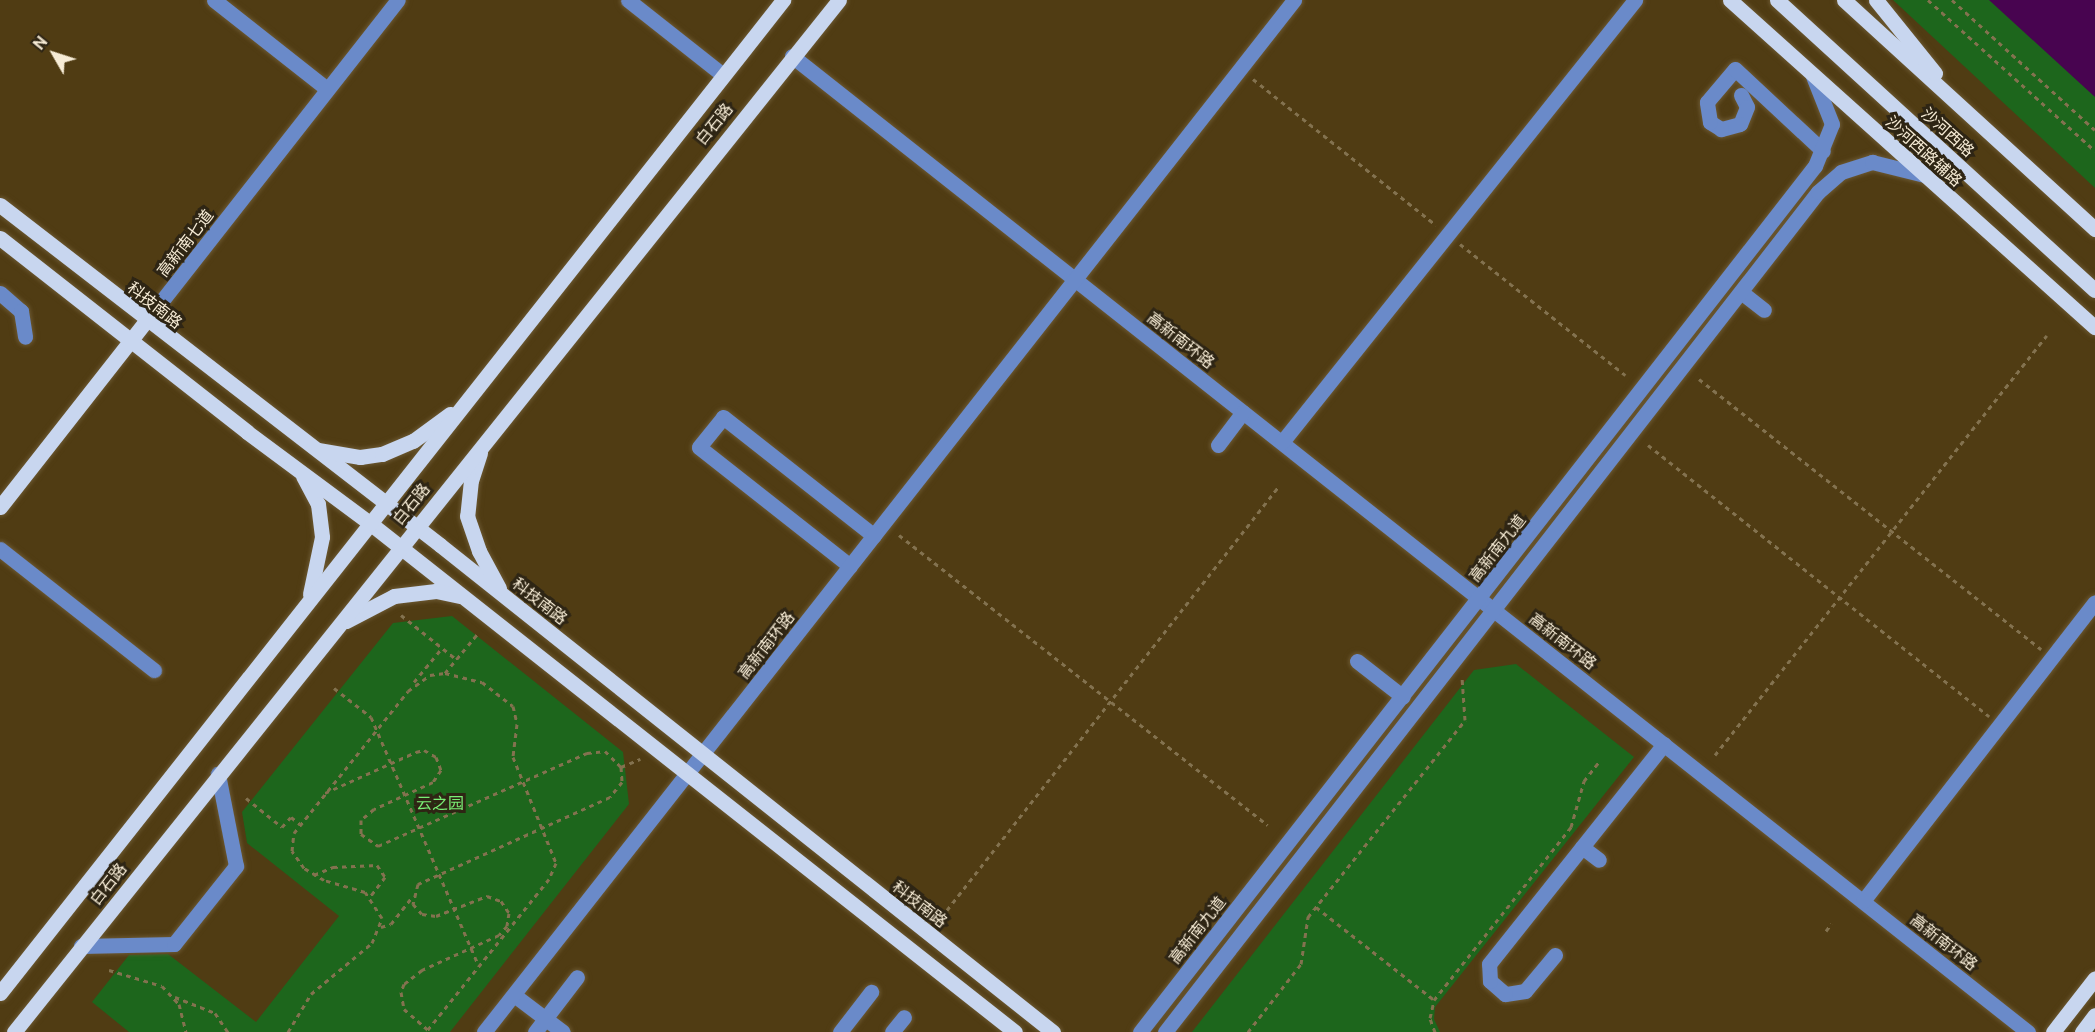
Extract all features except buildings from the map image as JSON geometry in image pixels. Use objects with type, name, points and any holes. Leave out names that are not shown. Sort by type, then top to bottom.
[{"type":"main road","name":"白石路","points":[[0,993],[783,0]]},
{"type":"main road","name":"白石路","points":[[14,1032],[333,629],[838,0]]},
{"type":"main road","points":[[823,20],[845,0]]},
{"type":"main road","name":"沙河西路辅路","points":[[1730,0],[2095,327]]},
{"type":"main road","name":"沙河西路","points":[[1777,0],[2095,290]]},
{"type":"main road","name":"沙河西路","points":[[1844,0],[2095,229]]},
{"type":"main road","points":[[1876,0],[1981,125]]},
{"type":"main road","name":"科技南路","points":[[0,205],[146,321],[416,526],[1053,1032]]},
{"type":"main road","points":[[0,238],[130,342],[370,524],[1015,1032]]},
{"type":"main road","name":"高新南七道","points":[[0,507],[146,321]]},
{"type":"main road","points":[[314,449],[360,457],[395,450],[432,428],[474,392]]},
{"type":"main road","points":[[483,442],[471,480],[467,516],[479,551],[504,596]]},
{"type":"main road","points":[[298,469],[318,504],[322,537],[319,564],[305,607]]},
{"type":"main road","points":[[333,629],[394,596],[436,591],[463,597]]},
{"type":"main road","points":[[2053,1032],[2095,978]]},
{"type":"main road","points":[[2082,1032],[2095,1015]]},
{"type":"street","points":[[214,0],[327,89]]},
{"type":"street","name":"高新南七道","points":[[146,321],[398,0]]},
{"type":"street","points":[[628,0],[723,75]]},
{"type":"street","points":[[1074,279],[1294,0]]},
{"type":"street","points":[[1282,442],[1635,0]]},
{"type":"street","name":"高新南环路","points":[[792,56],[2028,1032]]},
{"type":"street","points":[[1742,95],[1747,107],[1740,124],[1721,129],[1710,122],[1707,102],[1736,69],[1823,151]]},
{"type":"street","name":"高新南九道","points":[[1140,1032],[1480,599],[1823,151],[1832,124],[1830,112],[1810,70]]},
{"type":"street","points":[[1165,1032],[1496,611],[1818,192],[1841,172],[1872,162],[1924,175]]},
{"type":"street","name":"高新南环路","points":[[484,1032],[1074,279]]},
{"type":"street","points":[[1741,292],[1764,310]]},
{"type":"street","points":[[0,293],[21,311],[25,337]]},
{"type":"street","points":[[1218,445],[1244,412]]},
{"type":"street","points":[[850,566],[699,447],[723,417],[874,536]]},
{"type":"street","points":[[0,549],[154,670]]},
{"type":"street","points":[[1863,901],[2095,602]]},
{"type":"street","points":[[1357,661],[1403,697]]},
{"type":"street","points":[[1555,955],[1525,991],[1505,994],[1490,981],[1488,964],[1664,744]]},
{"type":"street","points":[[81,946],[174,944],[236,866],[218,774]]},
{"type":"street","points":[[1582,847],[1599,860]]},
{"type":"street","points":[[535,1032],[577,977]]},
{"type":"street","points":[[840,1032],[871,992]]},
{"type":"street","points":[[514,995],[563,1032]]},
{"type":"street","points":[[892,1032],[904,1017]]},
{"type":"path","points":[[1928,0],[2095,151]]},
{"type":"path","points":[[1952,0],[2095,130]]},
{"type":"path","points":[[1715,755],[2047,335]]},
{"type":"path","points":[[1699,379],[2052,657]]},
{"type":"path","points":[[1648,445],[2000,724]]},
{"type":"path","points":[[947,910],[1279,486]]},
{"type":"path","points":[[899,535],[1267,825]]},
{"type":"path","points":[[401,615],[456,659]]},
{"type":"path","points":[[445,673],[479,632]]},
{"type":"path","points":[[381,927],[380,910],[370,897],[354,887],[314,875],[292,851],[294,833],[442,648]]},
{"type":"path","points":[[408,691],[430,675],[445,673],[482,682],[513,706],[517,724],[513,757],[555,853],[554,871],[427,1031],[404,1009],[400,992],[404,984],[422,970],[504,932]]},
{"type":"path","points":[[1248,1032],[1301,964],[1308,917],[1465,720],[1462,677]]},
{"type":"path","points":[[334,688],[371,717],[479,966]]},
{"type":"path","points":[[288,1032],[311,994],[364,950],[381,927],[391,924],[418,884],[610,797],[622,782],[621,767],[612,755],[599,751],[523,782],[420,830],[378,846],[361,834],[359,827],[366,813],[433,783],[441,770],[441,762],[424,750],[325,793]]},
{"type":"path","points":[[621,767],[640,759]]},
{"type":"path","points":[[1435,1032],[1430,1018],[1434,1000],[1570,827],[1584,782],[1599,762]]},
{"type":"path","points":[[246,798],[282,827],[291,817],[300,824]]},
{"type":"path","points":[[314,875],[333,867],[377,865],[385,877],[370,897]]},
{"type":"path","points":[[412,896],[412,904],[422,914],[436,916],[480,897],[494,897],[508,913],[504,932]]},
{"type":"path","points":[[1316,907],[1434,1000]]},
{"type":"path","points":[[1826,931],[1831,924]]},
{"type":"path","points":[[109,970],[153,982],[174,996],[215,1012],[228,1032]]},
{"type":"path","points":[[174,996],[186,1032]]},
{"type":"green space","points":[[1893,0],[2095,0],[2095,188]]},
{"type":"green space","name":"云之园","points":[[452,616],[623,752],[629,804],[450,1032],[129,1032],[92,1002],[129,955],[168,954],[256,1022],[339,916],[247,843],[242,812],[393,623]]},
{"type":"green space","points":[[1516,664],[1634,757],[1435,1007],[1434,1019],[1440,1032],[1192,1032],[1474,670]]},
{"type":"shaded area","points":[[1989,0],[2095,0],[2095,97]]}]
